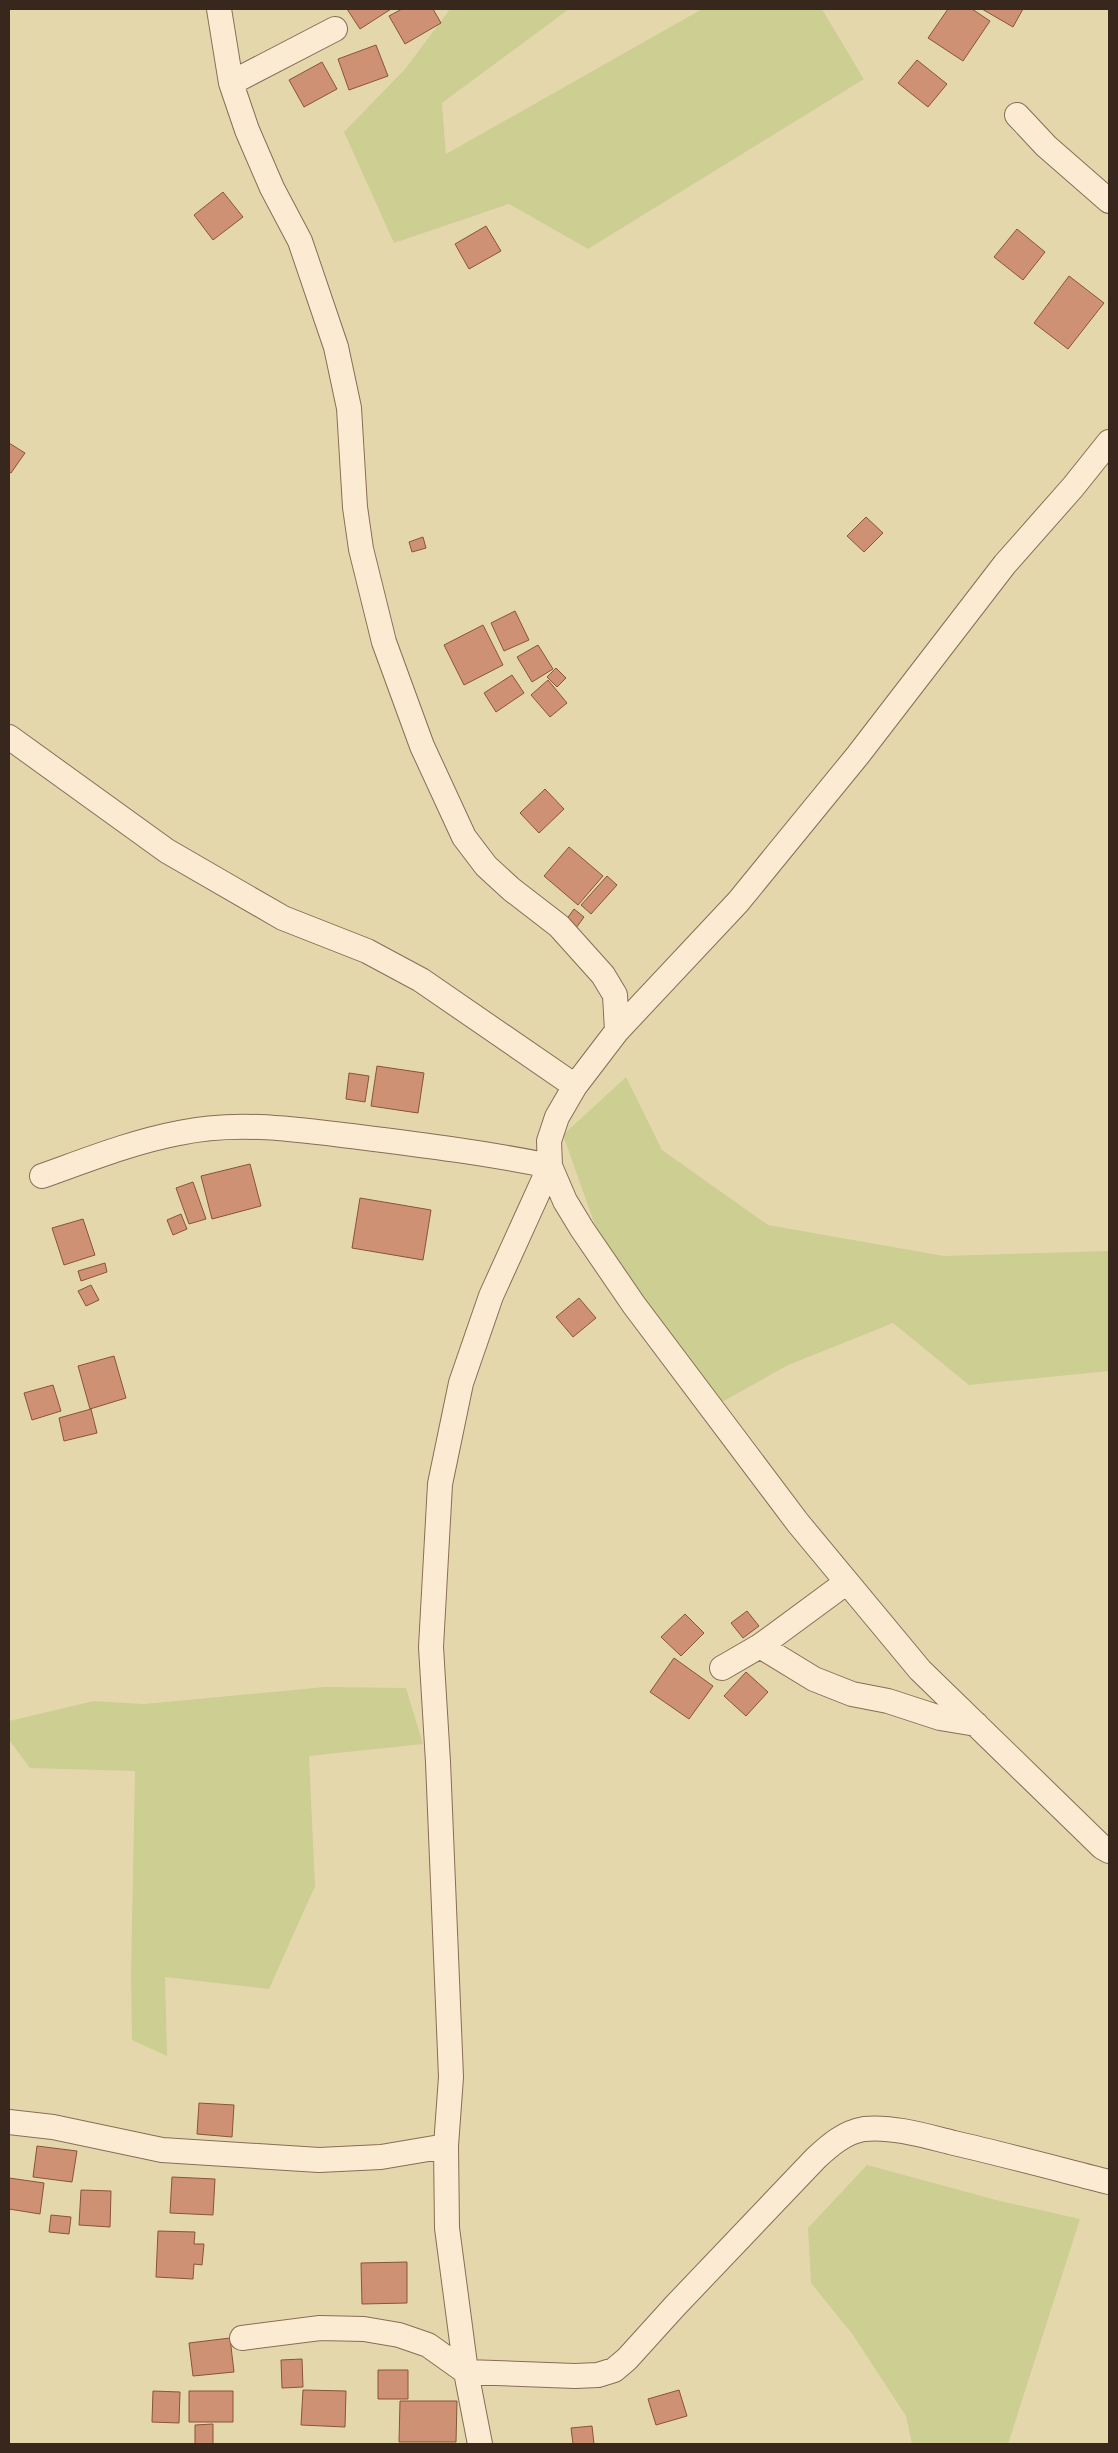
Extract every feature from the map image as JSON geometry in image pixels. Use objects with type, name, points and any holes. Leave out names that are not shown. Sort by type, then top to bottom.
[{"type":"street","points":[[219,9],[231,83],[247,130],[272,188],[300,241],[336,347],[349,408],[355,507],[361,549],[384,642],[422,746],[464,837],[486,866],[511,890],[559,926],[603,975],[615,995],[617,1032]]},
{"type":"street","points":[[231,83],[335,29]]},
{"type":"street","points":[[1016,115],[1046,146],[1109,201]]},
{"type":"street","points":[[1109,442],[1073,487],[1005,564],[858,755],[738,902],[617,1032],[575,1086],[557,1116],[550,1141],[550,1166],[565,1201],[634,1305],[798,1523],[920,1670],[1102,1847],[1109,1851]]},
{"type":"street","points":[[9,737],[167,851],[283,918],[367,951],[421,980],[575,1086]]},
{"type":"street","points":[[42,1176],[126,1146],[180,1132],[243,1126],[381,1140],[503,1156],[550,1166]]},
{"type":"street","points":[[480,2444],[466,2372],[447,2228],[446,2146],[451,2077],[431,1647],[440,1484],[461,1383],[491,1296],[550,1166]]},
{"type":"street","points":[[722,1668],[760,1646],[847,1582]]},
{"type":"street","points":[[760,1646],[814,1679],[852,1694],[888,1701],[940,1718],[976,1724]]},
{"type":"street","points":[[9,2122],[53,2127],[162,2150],[319,2160],[381,2157],[446,2146]]},
{"type":"street","points":[[242,2338],[320,2328],[364,2329],[399,2335],[428,2345],[466,2372],[575,2376],[598,2374],[614,2370],[627,2360],[674,2306],[816,2158],[831,2144],[849,2133],[864,2129],[909,2133],[979,2148],[1109,2182]]},
{"type":"shaded area","points":[[9,9],[450,9],[405,69],[394,242],[509,204],[588,249],[864,78],[822,9],[1109,9],[1109,2444],[9,2444]]},
{"type":"shaded area","points":[[569,9],[702,9],[446,155],[442,103]]},
{"type":"green space","points":[[450,9],[569,9],[442,103],[446,154],[702,9],[822,9],[864,79],[588,249],[509,204],[394,243],[344,132],[405,69]]},
{"type":"green space","points":[[626,1077],[662,1150],[768,1225],[944,1256],[1109,1251],[1109,1371],[969,1385],[893,1323],[788,1365],[713,1407],[608,1262],[563,1135]]},
{"type":"green space","points":[[325,1687],[406,1688],[423,1744],[309,1756],[315,1886],[269,1989],[165,1977],[167,2056],[132,2040],[131,1975],[135,1771],[30,1768],[9,1740],[9,1721],[94,1701],[144,1704]]},
{"type":"green space","points":[[867,2165],[1000,2201],[1080,2219],[1008,2444],[912,2444],[906,2416],[853,2335],[811,2283],[808,2228]]},
{"type":"building","points":[[347,9],[391,9],[360,29]]},
{"type":"building","points":[[402,9],[433,9],[441,23],[405,44],[389,16]]},
{"type":"building","points":[[948,9],[972,9],[990,21],[963,61],[928,38]]},
{"type":"building","points":[[982,9],[1023,9],[1013,27]]},
{"type":"building","points":[[376,45],[388,76],[349,90],[338,59]]},
{"type":"building","points":[[917,60],[947,84],[928,107],[898,83]]},
{"type":"building","points":[[322,62],[337,89],[304,107],[289,80]]},
{"type":"building","points":[[223,192],[243,217],[213,240],[194,215]]},
{"type":"building","points":[[486,226],[501,251],[469,269],[455,244]]},
{"type":"building","points":[[1017,229],[1045,252],[1023,280],[994,257]]},
{"type":"building","points":[[1069,276],[1104,303],[1068,349],[1034,323]]},
{"type":"building","points":[[9,443],[25,453],[11,473],[9,472]]},
{"type":"building","points":[[866,517],[883,533],[864,552],[847,536]]},
{"type":"building","points":[[423,537],[426,548],[412,552],[409,542]]},
{"type":"building","points":[[515,611],[529,640],[504,651],[491,623]]},
{"type":"building","points":[[483,625],[503,665],[464,685],[444,645]]},
{"type":"building","points":[[538,645],[553,669],[532,682],[517,657]]},
{"type":"building","points":[[556,668],[566,678],[557,687],[547,677]]},
{"type":"building","points":[[512,675],[524,693],[496,712],[484,693]]},
{"type":"building","points":[[548,680],[567,703],[550,717],[531,695]]},
{"type":"building","points":[[545,789],[564,809],[539,833],[520,813]]},
{"type":"building","points":[[569,847],[603,876],[578,905],[544,876]]},
{"type":"building","points":[[607,876],[617,885],[591,914],[581,905]]},
{"type":"building","points":[[574,909],[584,917],[576,928],[566,920]]},
{"type":"building","points":[[377,1066],[424,1073],[418,1113],[371,1106]]},
{"type":"building","points":[[349,1073],[369,1076],[365,1102],[346,1099]]},
{"type":"building","points":[[250,1164],[261,1206],[212,1219],[201,1176]]},
{"type":"building","points":[[193,1182],[206,1219],[189,1224],[176,1188]]},
{"type":"building","points":[[360,1198],[431,1210],[423,1260],[352,1248]]},
{"type":"building","points":[[181,1214],[187,1229],[173,1235],[167,1220]]},
{"type":"building","points":[[83,1219],[95,1255],[64,1265],[52,1228]]},
{"type":"building","points":[[105,1263],[107,1272],[81,1281],[78,1271]]},
{"type":"building","points":[[91,1285],[99,1300],[86,1306],[78,1291]]},
{"type":"building","points":[[579,1298],[596,1318],[573,1337],[556,1317]]},
{"type":"building","points":[[114,1356],[126,1398],[90,1409],[78,1366]]},
{"type":"building","points":[[53,1385],[61,1411],[32,1420],[24,1393]]},
{"type":"building","points":[[91,1409],[97,1433],[64,1441],[59,1418]]},
{"type":"building","points":[[747,1611],[759,1626],[743,1638],[731,1623]]},
{"type":"building","points":[[685,1614],[704,1633],[681,1656],[661,1637]]},
{"type":"building","points":[[674,1658],[713,1686],[689,1719],[650,1692]]},
{"type":"building","points":[[746,1672],[768,1692],[746,1716],[724,1696]]},
{"type":"building","points":[[199,2103],[234,2105],[232,2137],[197,2134]]},
{"type":"building","points":[[37,2146],[77,2151],[72,2182],[33,2177]]},
{"type":"building","points":[[172,2177],[215,2179],[213,2215],[170,2213]]},
{"type":"building","points":[[9,2178],[44,2183],[40,2214],[9,2209]]},
{"type":"building","points":[[81,2190],[111,2191],[110,2227],[79,2225]]},
{"type":"building","points":[[51,2215],[71,2217],[69,2234],[49,2232]]},
{"type":"building","points":[[158,2231],[195,2232],[194,2244],[204,2244],[202,2265],[194,2264],[193,2279],[156,2277]]},
{"type":"building","points":[[407,2262],[407,2303],[362,2304],[361,2263]]},
{"type":"building","points":[[230,2338],[234,2372],[193,2376],[189,2343]]},
{"type":"building","points":[[302,2359],[303,2387],[282,2388],[281,2360]]},
{"type":"building","points":[[378,2370],[408,2370],[408,2399],[378,2399]]},
{"type":"building","points":[[303,2390],[346,2391],[345,2427],[301,2425]]},
{"type":"building","points":[[679,2390],[687,2416],[656,2425],[648,2399]]},
{"type":"building","points":[[153,2391],[180,2392],[179,2423],[152,2422]]},
{"type":"building","points":[[189,2391],[233,2391],[233,2422],[189,2422]]},
{"type":"building","points":[[400,2401],[457,2401],[456,2442],[399,2442]]},
{"type":"building","points":[[213,2424],[213,2444],[195,2444],[195,2425]]},
{"type":"building","points":[[592,2426],[594,2444],[573,2444],[571,2428]]}]
